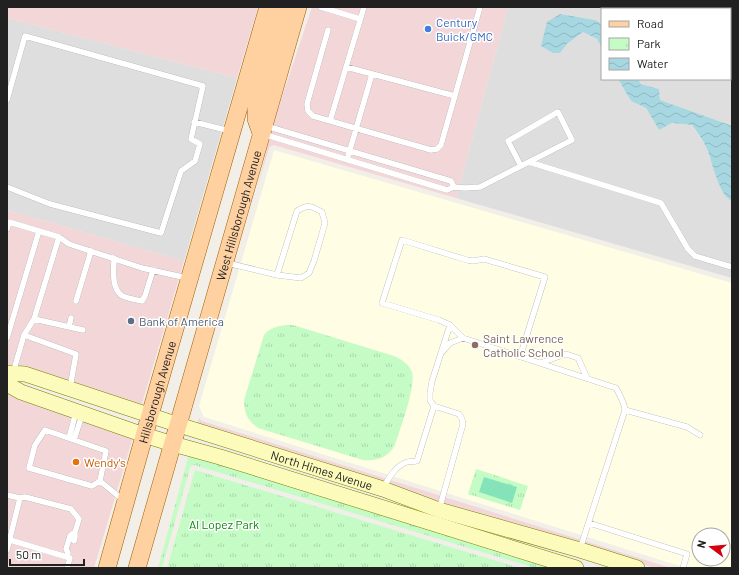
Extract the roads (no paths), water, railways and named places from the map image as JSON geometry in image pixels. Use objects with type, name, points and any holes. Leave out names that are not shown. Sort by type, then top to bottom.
[{"type":"main road","points":[[232,132],[268,7]]},
{"type":"main road","points":[[263,129],[256,119],[256,100],[281,7]]},
{"type":"main road","name":"West Hillsborough Avenue","points":[[179,425],[298,7]]},
{"type":"main road","name":"Hillsborough Avenue","points":[[107,568],[232,132]]},
{"type":"main road","points":[[137,568],[179,425]]},
{"type":"street","name":"North Himes Avenue","points":[[8,377],[25,374],[179,425],[382,489],[439,510],[580,550],[637,568]]},
{"type":"street","name":"North Himes Avenue","points":[[8,377],[21,392],[144,435],[220,457],[575,568]]},
{"type":"street","points":[[376,506],[382,489]]},
{"type":"street","points":[[435,524],[439,510]]},
{"type":"street","points":[[575,568],[580,550]]},
{"type":"lane","points":[[321,7],[360,19]]},
{"type":"lane","points":[[330,121],[364,7]]},
{"type":"lane","points":[[328,30],[307,104],[308,111],[313,116],[356,129],[431,150],[437,150],[441,145],[480,7]]},
{"type":"lane","points":[[7,100],[25,36],[203,86],[191,139],[200,144],[195,161],[181,171],[161,233],[50,204],[7,187]]},
{"type":"lane","points":[[346,67],[455,96]]},
{"type":"lane","points":[[347,160],[372,74]]},
{"type":"lane","points":[[263,129],[347,160],[447,190],[454,187],[480,187],[522,166],[572,140],[558,112],[508,141],[522,166]]},
{"type":"lane","points":[[194,122],[232,132]]},
{"type":"lane","points":[[263,129],[350,151],[451,181],[454,187]]},
{"type":"lane","points":[[529,162],[661,203],[688,249],[695,256],[732,267]]},
{"type":"lane","points":[[225,263],[277,275],[301,278],[309,273],[314,261],[325,223],[322,212],[314,207],[304,206],[297,211],[277,275]]},
{"type":"lane","points":[[7,229],[9,222],[59,237],[70,244],[142,268],[189,279]]},
{"type":"lane","points":[[7,338],[39,231]]},
{"type":"lane","points":[[8,377],[24,335],[34,319],[59,237]]},
{"type":"lane","points":[[520,357],[544,277],[484,259],[473,261],[467,260],[402,240],[382,303],[439,320],[450,325],[464,338],[520,357],[616,388],[625,410],[580,550]]},
{"type":"lane","points":[[76,301],[91,251]]},
{"type":"lane","points":[[114,258],[113,280],[121,295],[142,301],[153,270]]},
{"type":"lane","points":[[69,327],[71,318]]},
{"type":"lane","points":[[34,319],[83,330]]},
{"type":"lane","points":[[439,510],[464,424],[459,414],[434,406],[430,400],[432,381],[450,325]]},
{"type":"lane","points":[[24,335],[76,354],[70,389]]},
{"type":"lane","points":[[442,352],[450,343],[464,338]]},
{"type":"lane","points":[[540,363],[566,354],[578,358],[587,378]]},
{"type":"lane","points":[[382,489],[393,472],[407,462],[417,461],[434,406]]},
{"type":"lane","points":[[625,410],[687,427],[700,435]]},
{"type":"lane","points":[[71,439],[79,413]]},
{"type":"lane","points":[[45,430],[106,451],[100,481],[92,486],[29,468],[35,445],[45,430]]},
{"type":"lane","points":[[100,481],[126,502]]},
{"type":"lane","points":[[7,495],[20,498],[25,497],[70,509],[79,519],[74,541]]},
{"type":"lane","points":[[7,550],[20,498]]},
{"type":"lane","points":[[589,523],[688,554],[683,568]]},
{"type":"lane","points":[[67,568],[70,558],[66,549],[70,536],[75,532]]},
{"type":"lane","points":[[10,540],[26,548],[54,556],[69,553]]},
{"type":"water","points":[[560,14],[595,20],[601,23],[601,46],[597,39],[583,32],[567,44],[560,53],[553,53],[541,46],[547,22]]},
{"type":"water","points":[[619,80],[639,80],[640,84],[659,89],[660,100],[730,125],[732,124],[732,201],[727,198],[723,192],[716,178],[707,149],[692,125],[672,123],[659,130],[646,108],[631,101]]},
{"type":"place","name":"Century Buick/GMC","points":[[428,29]]},
{"type":"place","name":"Bank of America","points":[[131,321]]},
{"type":"place","name":"Saint Lawrence Catholic School","points":[[475,345]]},
{"type":"place","name":"Wendy's","points":[[76,462]]},
{"type":"park label","name":"Al Lopez Park","points":[[224,524]]}]
